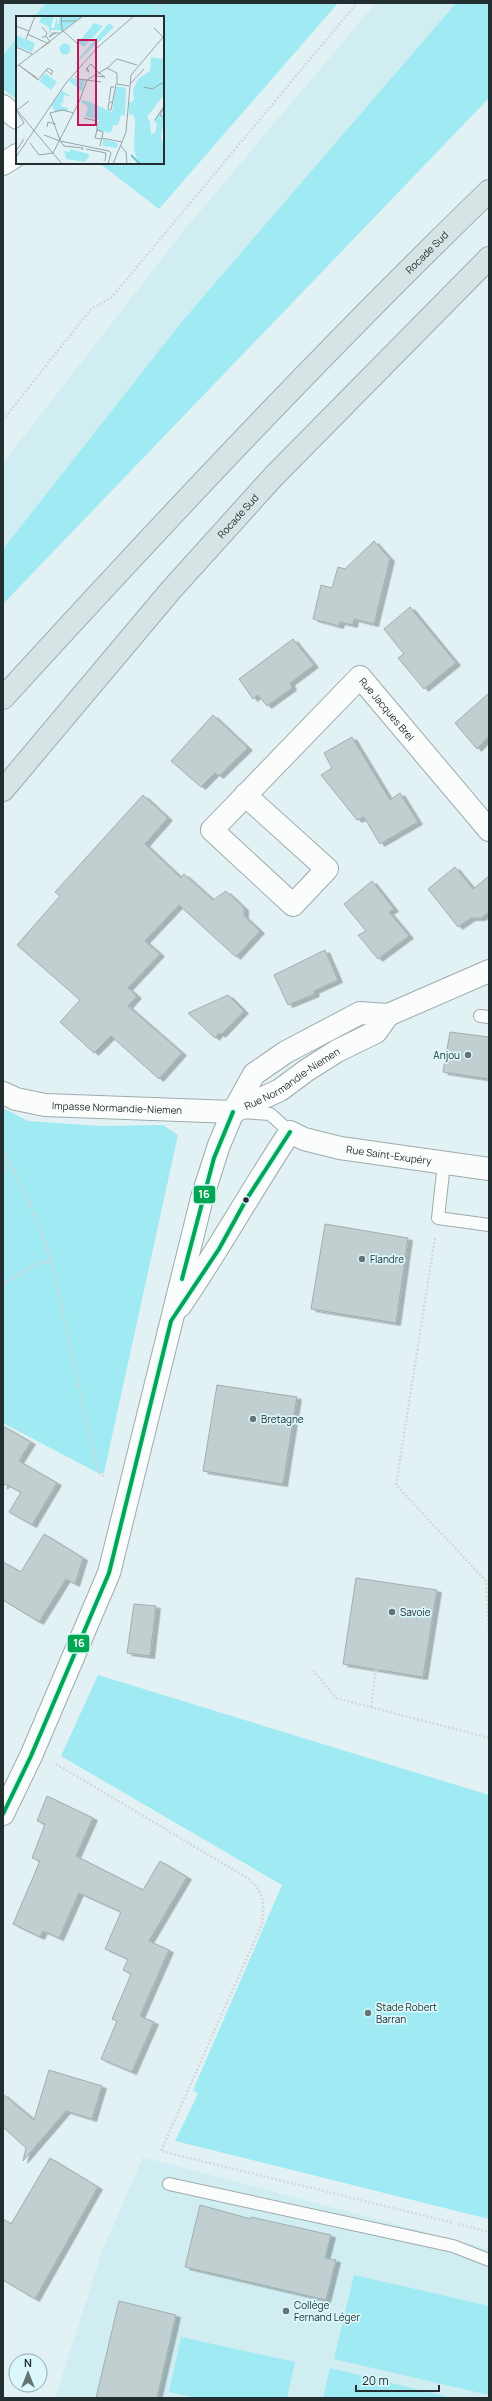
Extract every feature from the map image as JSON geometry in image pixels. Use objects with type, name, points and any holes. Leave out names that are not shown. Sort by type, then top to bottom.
[{"type":"highway","name":"Rocade Sud","points":[[3,698],[133,556],[309,371],[489,191]]},
{"type":"highway","name":"Rocade Sud","points":[[3,790],[171,590],[273,477],[489,258]]},
{"type":"street","points":[[3,106],[16,117]]},
{"type":"street","points":[[3,164],[16,156]]},
{"type":"street","name":"Rue Jacques Brel","points":[[245,795],[327,869],[293,905],[212,830],[245,795],[360,677],[489,830]]},
{"type":"street","name":"Rue Normandie-Niemen","points":[[3,1814],[31,1756],[108,1573],[171,1321],[214,1158],[233,1112],[254,1074],[286,1052],[360,1013],[388,1015],[489,971]]},
{"type":"street","name":"Impasse Normandie-Niemen","points":[[3,1093],[16,1099],[45,1105],[233,1112]]},
{"type":"street","points":[[171,1321],[219,1249],[246,1200],[290,1132]]},
{"type":"street","name":"Rue Saint-Exupéry","points":[[290,1132],[304,1138],[340,1148],[489,1169]]},
{"type":"lane","points":[[233,1112],[270,1114],[290,1132]]},
{"type":"lane","points":[[444,1163],[438,1218],[489,1225]]},
{"type":"lane","points":[[169,2184],[453,2246],[489,2260]]},
{"type":"path","points":[[151,16],[163,3]]},
{"type":"path","points":[[3,420],[91,309],[111,298],[357,3]]},
{"type":"path","points":[[3,1149],[35,1214],[51,1260],[98,1474],[129,1486]]},
{"type":"path","points":[[3,1174],[9,1161]]},
{"type":"path","points":[[438,1218],[396,1485],[486,1581],[489,1634]]},
{"type":"path","points":[[3,1284],[38,1264],[51,1260]]},
{"type":"path","points":[[371,1707],[376,1669]]},
{"type":"path","points":[[313,1670],[336,1698],[489,1738]]},
{"type":"path","points":[[31,1756],[61,1765],[249,1879],[259,1889],[264,1901],[262,1924],[161,2151],[489,2232]]},
{"type":"shaded area","points":[[3,3],[46,3],[35,16],[16,16],[16,39],[3,55]]},
{"type":"shaded area","points":[[46,3],[338,3],[159,209],[100,164],[164,164],[164,16],[35,16]]},
{"type":"shaded area","points":[[376,3],[456,3],[184,319],[3,549],[3,463],[185,229]]},
{"type":"shaded area","points":[[456,3],[489,3],[489,98],[3,604],[3,549],[184,319]]},
{"type":"shaded area","points":[[16,39],[16,99],[3,89],[3,55]]},
{"type":"shaded area","points":[[3,1108],[28,1121],[100,1126],[163,1125],[178,1135],[104,1473],[98,1473],[3,1423]]},
{"type":"shaded area","points":[[98,1675],[489,1795],[489,2219],[175,2141],[198,2094],[193,2090],[282,1885],[61,1756]]},
{"type":"shaded area","name":"Collège Fernand Léger","points":[[143,2157],[489,2249],[489,2398],[55,2398],[103,2249]]},
{"type":"shaded area","points":[[354,2275],[489,2306],[489,2395],[334,2359]]},
{"type":"shaded area","points":[[181,2337],[295,2362],[287,2398],[196,2398],[169,2392]]},
{"type":"shaded area","points":[[330,2368],[453,2398],[323,2398]]},
{"type":"building","points":[[374,541],[390,559],[374,624],[354,619],[353,625],[340,622],[339,626],[313,619],[321,585],[332,588],[338,567],[345,569]]},
{"type":"building","points":[[410,607],[456,663],[424,689],[398,658],[404,654],[384,629]]},
{"type":"building","points":[[293,639],[314,665],[290,683],[292,688],[267,706],[258,695],[253,699],[239,679]]},
{"type":"building","points":[[489,693],[489,736],[477,749],[455,723]]},
{"type":"building","points":[[213,715],[248,748],[219,776],[215,773],[201,787],[171,761]]},
{"type":"building","points":[[352,737],[390,800],[400,793],[418,822],[380,844],[364,817],[357,820],[321,775],[332,768],[324,753]]},
{"type":"building","points":[[143,795],[168,818],[145,844],[181,878],[184,874],[213,900],[226,891],[244,908],[244,916],[260,931],[236,957],[179,905],[145,941],[160,954],[128,988],[137,996],[128,1006],[182,1053],[159,1079],[111,1036],[94,1053],[60,1022],[80,1000],[17,945],[60,896],[55,892]]},
{"type":"building","points":[[455,867],[473,889],[489,876],[489,912],[481,918],[471,918],[458,927],[428,889]]},
{"type":"building","points":[[372,881],[394,909],[389,912],[409,936],[378,959],[358,935],[366,931],[344,904]]},
{"type":"building","points":[[325,950],[338,980],[314,991],[315,994],[288,1005],[274,975]]},
{"type":"building","points":[[228,995],[244,1011],[221,1035],[219,1033],[215,1038],[188,1013]]},
{"type":"building","name":"Anjou","points":[[450,1032],[489,1037],[489,1079],[443,1072]]},
{"type":"building","name":"Flandre","points":[[325,1224],[408,1238],[396,1323],[311,1309]]},
{"type":"building","name":"Bretagne","points":[[217,1385],[297,1397],[283,1484],[203,1471]]},
{"type":"building","points":[[3,1426],[31,1442],[19,1461],[57,1483],[32,1525],[9,1512],[21,1492],[5,1484],[3,1487]]},
{"type":"building","points":[[44,1534],[83,1558],[75,1584],[66,1579],[39,1622],[3,1600],[3,1562],[21,1572]]},
{"type":"building","name":"Savoie","points":[[356,1578],[437,1590],[423,1677],[343,1664]]},
{"type":"building","points":[[134,1604],[156,1606],[150,1656],[127,1653]]},
{"type":"building","points":[[47,1796],[93,1818],[76,1856],[143,1890],[160,1861],[187,1877],[149,1941],[169,1950],[140,2016],[154,2022],[132,2072],[101,2059],[117,2021],[112,2019],[131,1974],[123,1970],[128,1959],[105,1949],[121,1912],[79,1893],[59,1938],[43,1931],[40,1937],[13,1924],[40,1861],[32,1858],[45,1824],[37,1821]]},
{"type":"building","points":[[49,2070],[102,2086],[92,2119],[66,2111],[23,2161],[26,2148],[3,2127],[3,2094],[34,2120]]},
{"type":"building","points":[[50,2158],[98,2187],[35,2299],[3,2280],[3,2219],[11,2224]]},
{"type":"building","points":[[200,2205],[251,2219],[251,2217],[331,2235],[325,2258],[336,2260],[326,2300],[185,2267]]},
{"type":"building","points":[[119,2301],[176,2315],[157,2398],[96,2398]]},
{"type":"transit line","name":"16","points":[[182,1279],[214,1158],[233,1112]]},
{"type":"transit line","name":"16","points":[[3,1814],[31,1756],[109,1573],[171,1321],[219,1249],[246,1200],[290,1132]]},
{"type":"place","name":"Anjou","points":[[468,1055]]},
{"type":"place","name":"Flandre","points":[[362,1259]]},
{"type":"place","name":"Bretagne","points":[[253,1419]]},
{"type":"place","name":"Savoie","points":[[392,1612]]},
{"type":"place","name":"Stade Robert Barran","points":[[368,2013]]},
{"type":"place","name":"Collège Fernand Léger","points":[[286,2311]]}]
